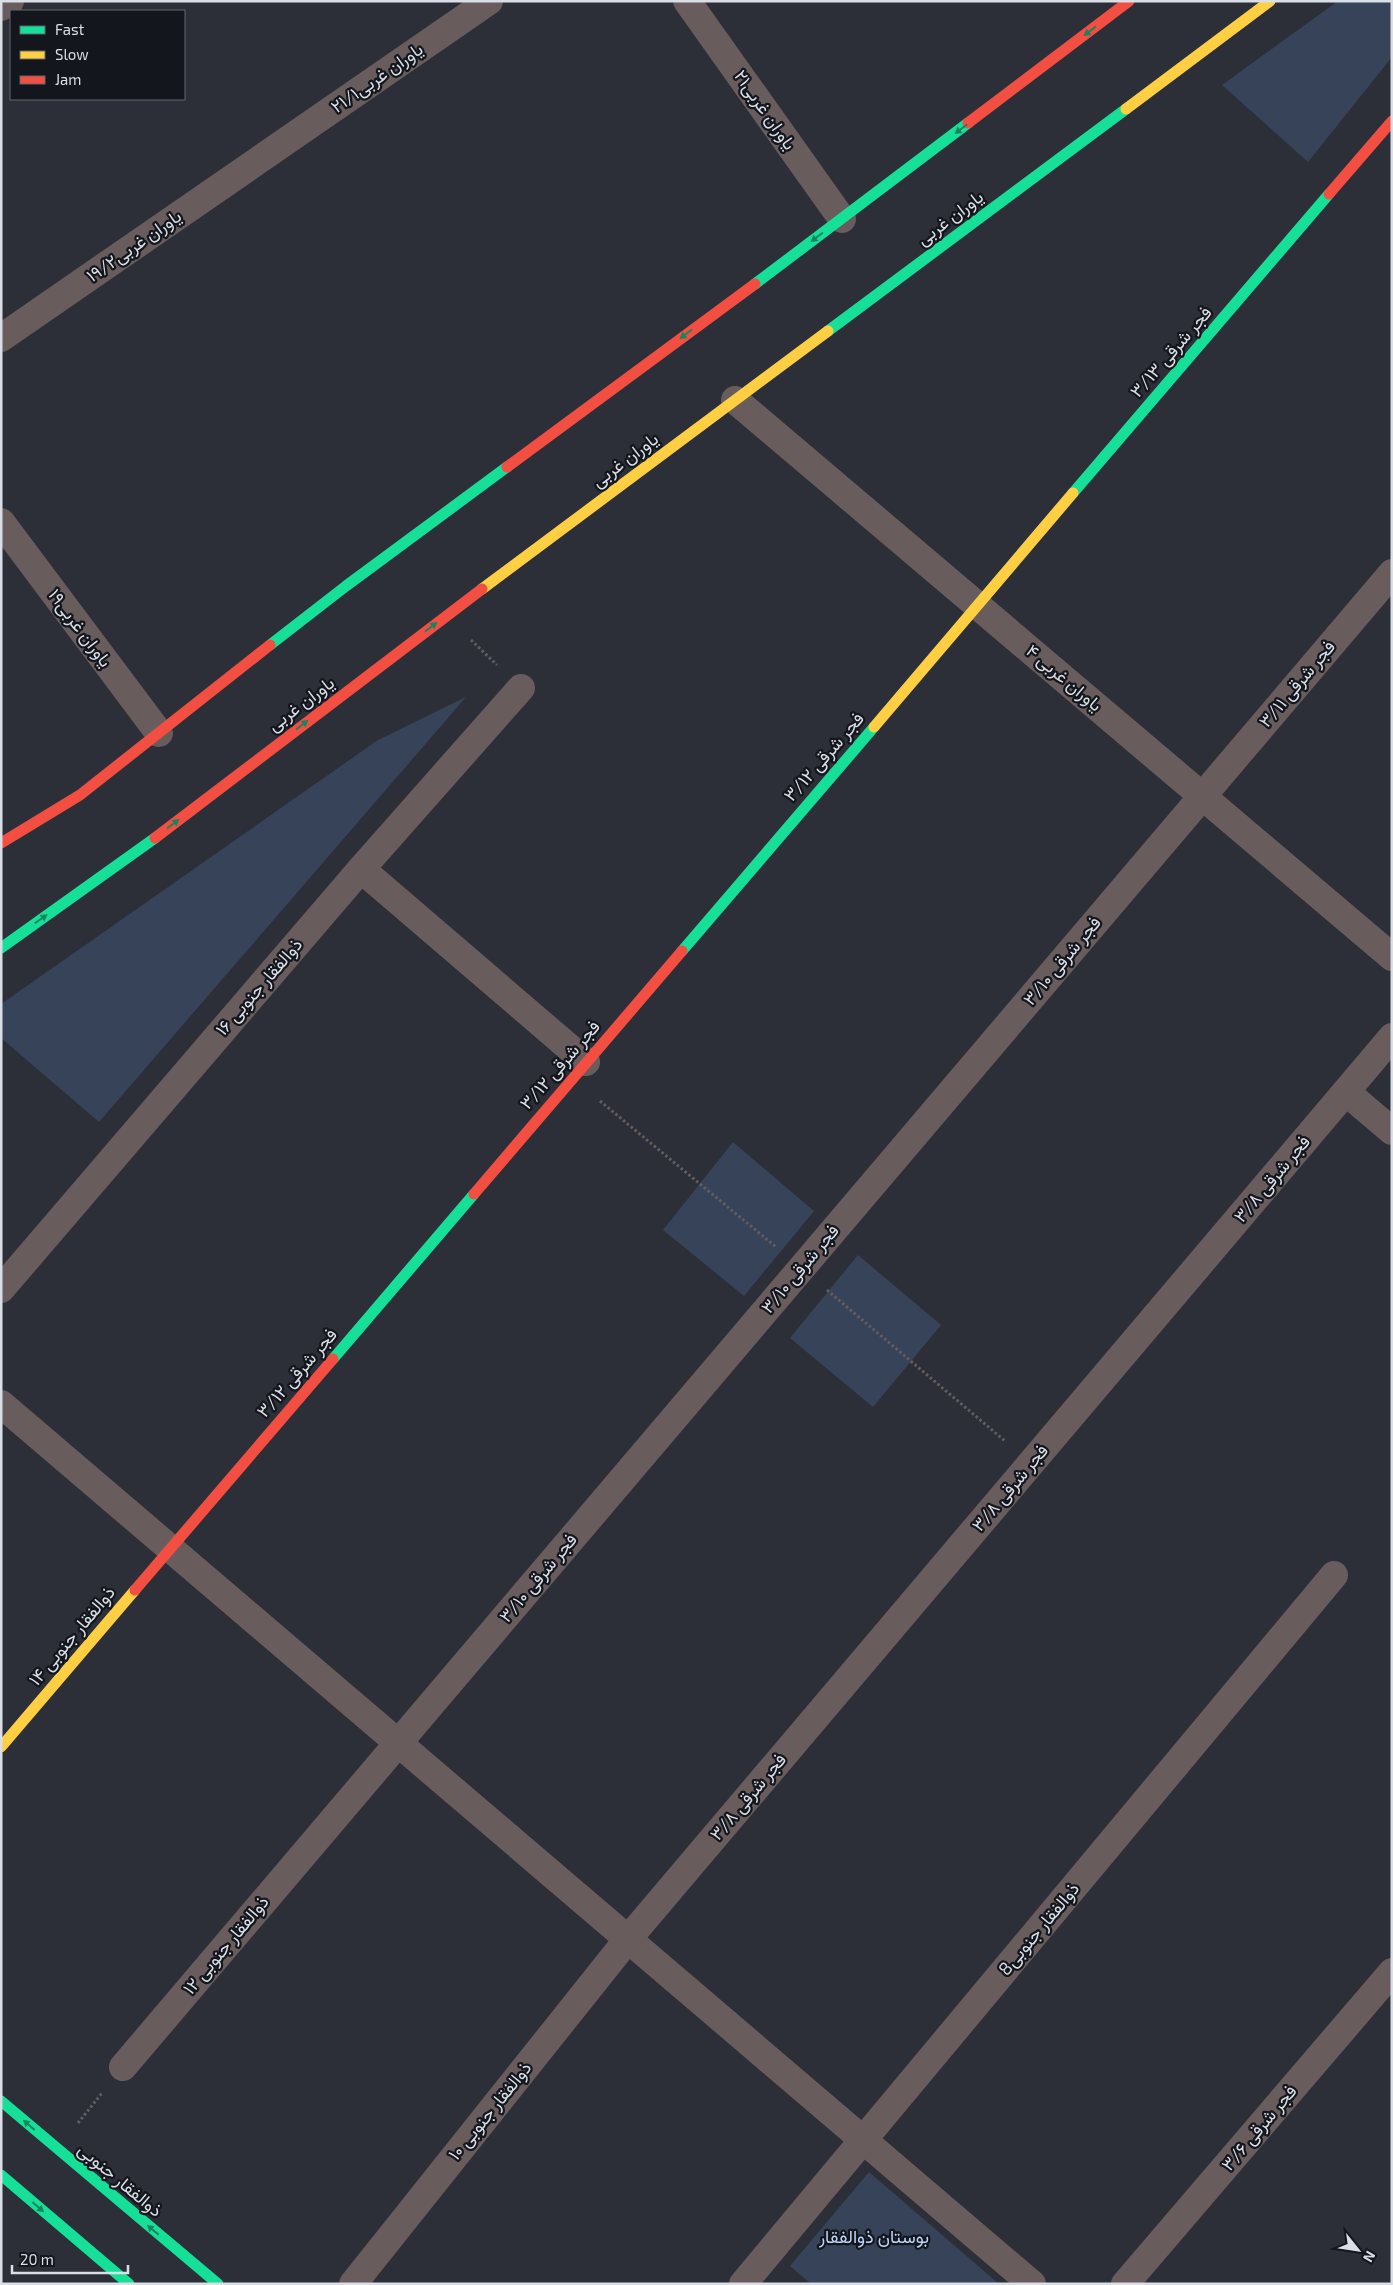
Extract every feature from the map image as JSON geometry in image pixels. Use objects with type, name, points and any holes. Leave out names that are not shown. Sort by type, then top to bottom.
[{"type":"main road","points":[[1,844],[80,795],[346,586],[842,219],[1129,1]]},
{"type":"main road","name":"یاوران غربی","points":[[1,948],[132,855],[446,616],[1270,1]]},
{"type":"main road","name":"۳/۱۳ فجر شرقی","points":[[977,605],[1392,121]]},
{"type":"main road","name":"۳/۱۲ فجر شرقی","points":[[170,1548],[977,605]]},
{"type":"main road","name":"۱۴ ذوالفقار جنوبی","points":[[1,1747],[170,1548]]},
{"type":"main road","name":"ذوالفقار جنوبی","points":[[1,2102],[218,2284]]},
{"type":"main road","points":[[1,2175],[129,2284]]},
{"type":"street","points":[[1,7],[10,1]]},
{"type":"street","name":"یاوران غربی۲۱/۱","points":[[266,155],[489,1]]},
{"type":"street","name":"یاوران غربی۲۱","points":[[687,1],[842,219]]},
{"type":"street","name":"یاوران غربی۱۹/۲","points":[[1,338],[266,155]]},
{"type":"street","name":"۴ یاوران غربی","points":[[735,400],[1392,957]]},
{"type":"street","name":"یاوران غربی۱۹","points":[[1,522],[159,733]]},
{"type":"street","name":"۳/۱۱ فجر شرقی","points":[[1202,796],[1392,573]]},
{"type":"street","name":"۱۶ ذوالفقار جنوبی","points":[[1,1290],[361,869],[521,688]]},
{"type":"street","name":"۳/۱۰ فجر شرقی","points":[[398,1743],[1202,796]]},
{"type":"street","points":[[361,869],[579,1070]]},
{"type":"street","name":"۳/۸ فجر شرقی","points":[[628,1939],[1392,1037]]},
{"type":"street","points":[[1346,1092],[1392,1131]]},
{"type":"street","points":[[1,1404],[1032,2284]]},
{"type":"street","name":"8ذوالفقار جنوبی","points":[[743,2284],[1334,1575]]},
{"type":"street","name":"۱۲ ذوالفقار جنوبی","points":[[123,2067],[398,1743]]},
{"type":"street","name":"۱۰ ذوالفقار جنوبی","points":[[353,2284],[628,1939]]},
{"type":"street","name":"۳/۶ فجر شرقی","points":[[1126,2284],[1392,1972]]},
{"type":"path","points":[[446,616],[521,688]]},
{"type":"path","points":[[579,1070],[801,1268],[1031,1464]]},
{"type":"path","points":[[57,2150],[123,2067]]},
{"type":"green space","points":[[1338,1],[1392,1],[1392,57],[1308,162],[1222,85]]},
{"type":"green space","points":[[466,697],[99,1122],[1,1038],[1,1004],[378,740]]},
{"type":"green space","points":[[733,1142],[814,1211],[744,1296],[663,1230]]},
{"type":"green space","points":[[858,1255],[941,1325],[873,1407],[790,1338]]},
{"type":"green space","name":"بوستان ذوالفقار","points":[[869,2172],[999,2284],[811,2284],[790,2266]]},
{"type":"traffic: fast","points":[[828,331],[1126,109]]},
{"type":"traffic: fast","points":[[755,284],[968,123]]},
{"type":"traffic: fast","points":[[1073,493],[1329,194]]},
{"type":"traffic: fast","points":[[270,645],[346,586],[507,467]]},
{"type":"traffic: fast","points":[[682,951],[874,727]]},
{"type":"traffic: fast","points":[[1,948],[155,838]]},
{"type":"traffic: fast","points":[[333,1359],[474,1194]]},
{"type":"traffic: fast","points":[[1,2101],[218,2284]]},
{"type":"traffic: fast","points":[[1,2175],[129,2284]]},
{"type":"traffic: slow","points":[[1126,109],[1270,1]]},
{"type":"traffic: slow","points":[[482,589],[828,331]]},
{"type":"traffic: slow","points":[[874,727],[1073,493]]},
{"type":"traffic: slow","points":[[1,1747],[135,1590]]},
{"type":"traffic: jam","points":[[968,123],[1129,1]]},
{"type":"traffic: jam","points":[[1329,194],[1392,121]]},
{"type":"traffic: jam","points":[[507,467],[755,284]]},
{"type":"traffic: jam","points":[[155,838],[482,589]]},
{"type":"traffic: jam","points":[[1,843],[80,795],[270,645]]},
{"type":"traffic: jam","points":[[474,1194],[682,951]]},
{"type":"traffic: jam","points":[[135,1590],[333,1359]]}]
